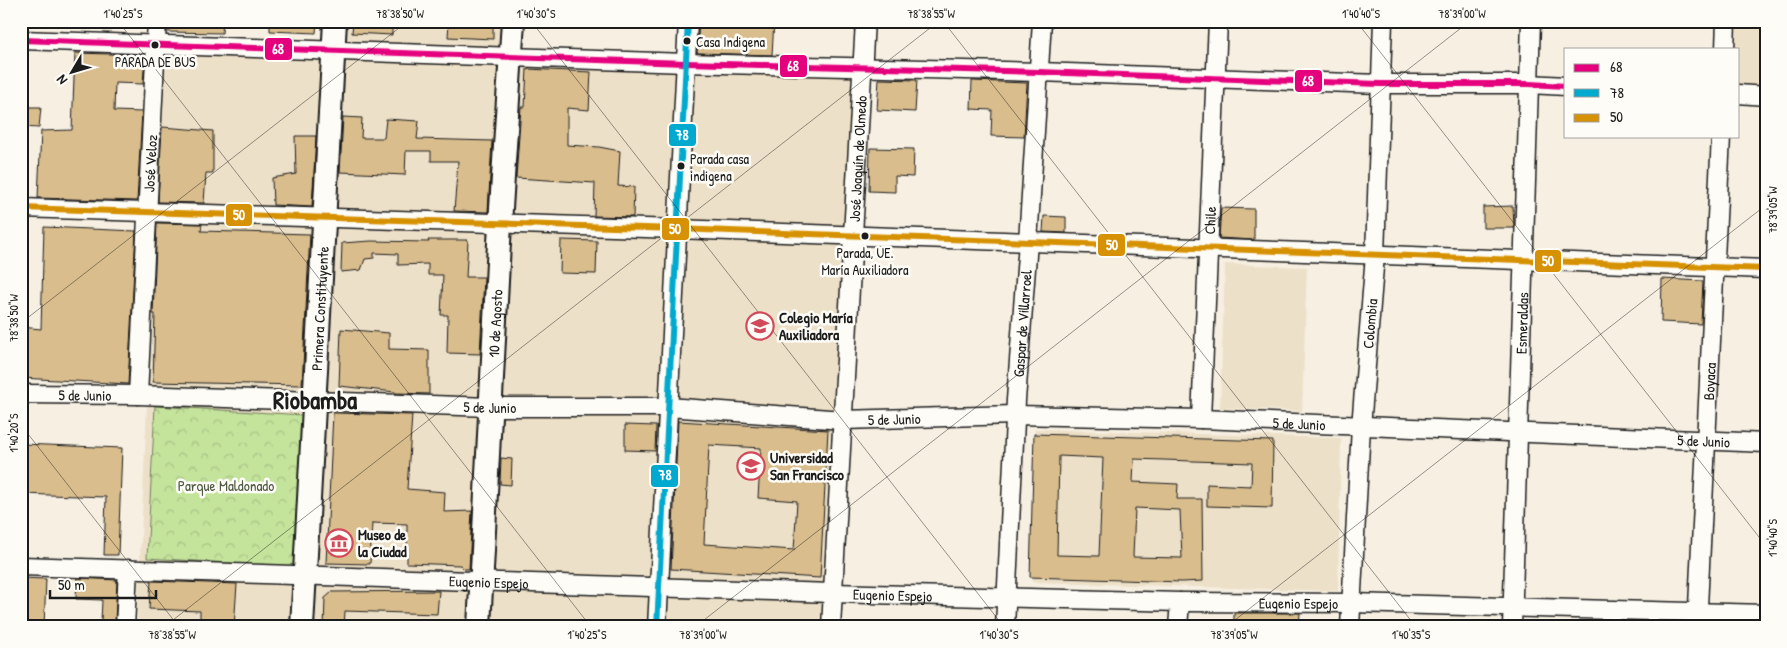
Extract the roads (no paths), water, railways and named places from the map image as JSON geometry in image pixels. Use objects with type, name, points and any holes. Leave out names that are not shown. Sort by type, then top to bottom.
[{"type":"main road","name":"Primera Constituyente","points":[[302,627],[335,21]]},
{"type":"main road","name":"10 de Agosto","points":[[479,627],[500,224],[513,21]]},
{"type":"street","name":"José Veloz","points":[[138,395],[157,21]]},
{"type":"street","points":[[657,627],[688,21]]},
{"type":"street","name":"José Joaquín de Olmedo","points":[[831,627],[865,21]]},
{"type":"street","name":"Gaspar de Villarroel","points":[[1005,627],[1015,415],[1042,21]]},
{"type":"street","name":"Chile","points":[[1201,420],[1218,21]]},
{"type":"street","name":"Colombia","points":[[1350,627],[1361,427],[1375,255],[1383,21]]},
{"type":"street","name":"Esmeraldas","points":[[1512,627],[1531,21]]},
{"type":"street","points":[[1725,48],[1726,21]]},
{"type":"street","points":[[21,40],[512,58],[1039,72],[1380,84],[1529,84],[1564,86]]},
{"type":"street","points":[[1740,94],[1766,96]]},
{"type":"street","name":"Boyaca","points":[[1698,620],[1721,138]]},
{"type":"street","points":[[21,208],[1766,269]]},
{"type":"street","name":"5 de Junio","points":[[21,394],[138,395],[490,407],[668,407],[844,420],[1015,415],[1201,420],[1766,443]]},
{"type":"street","name":"Eugenio Espejo","points":[[21,566],[832,593],[1513,608],[1698,620],[1766,614]]},
{"type":"street","points":[[125,627],[128,569]]},
{"type":"street","points":[[1178,627],[1180,602]]},
{"type":"place","name":"Casa Indigena","points":[[687,41]]},
{"type":"place","name":"PARADA DE BUS","points":[[155,45]]},
{"type":"place","name":"Parada casa indigena","points":[[681,166]]},
{"type":"place","name":"Parada, UE. María Auxiliadora","points":[[865,236]]},
{"type":"place","name":"Colegio María Auxiliadora","points":[[760,326]]},
{"type":"place","name":"Universidad San Francisco","points":[[751,466]]},
{"type":"place","name":"Museo de la Ciudad","points":[[339,543]]},
{"type":"district","name":"Riobamba","points":[[315,400]]},
{"type":"park label","name":"Parque Maldonado","points":[[226,485]]}]
